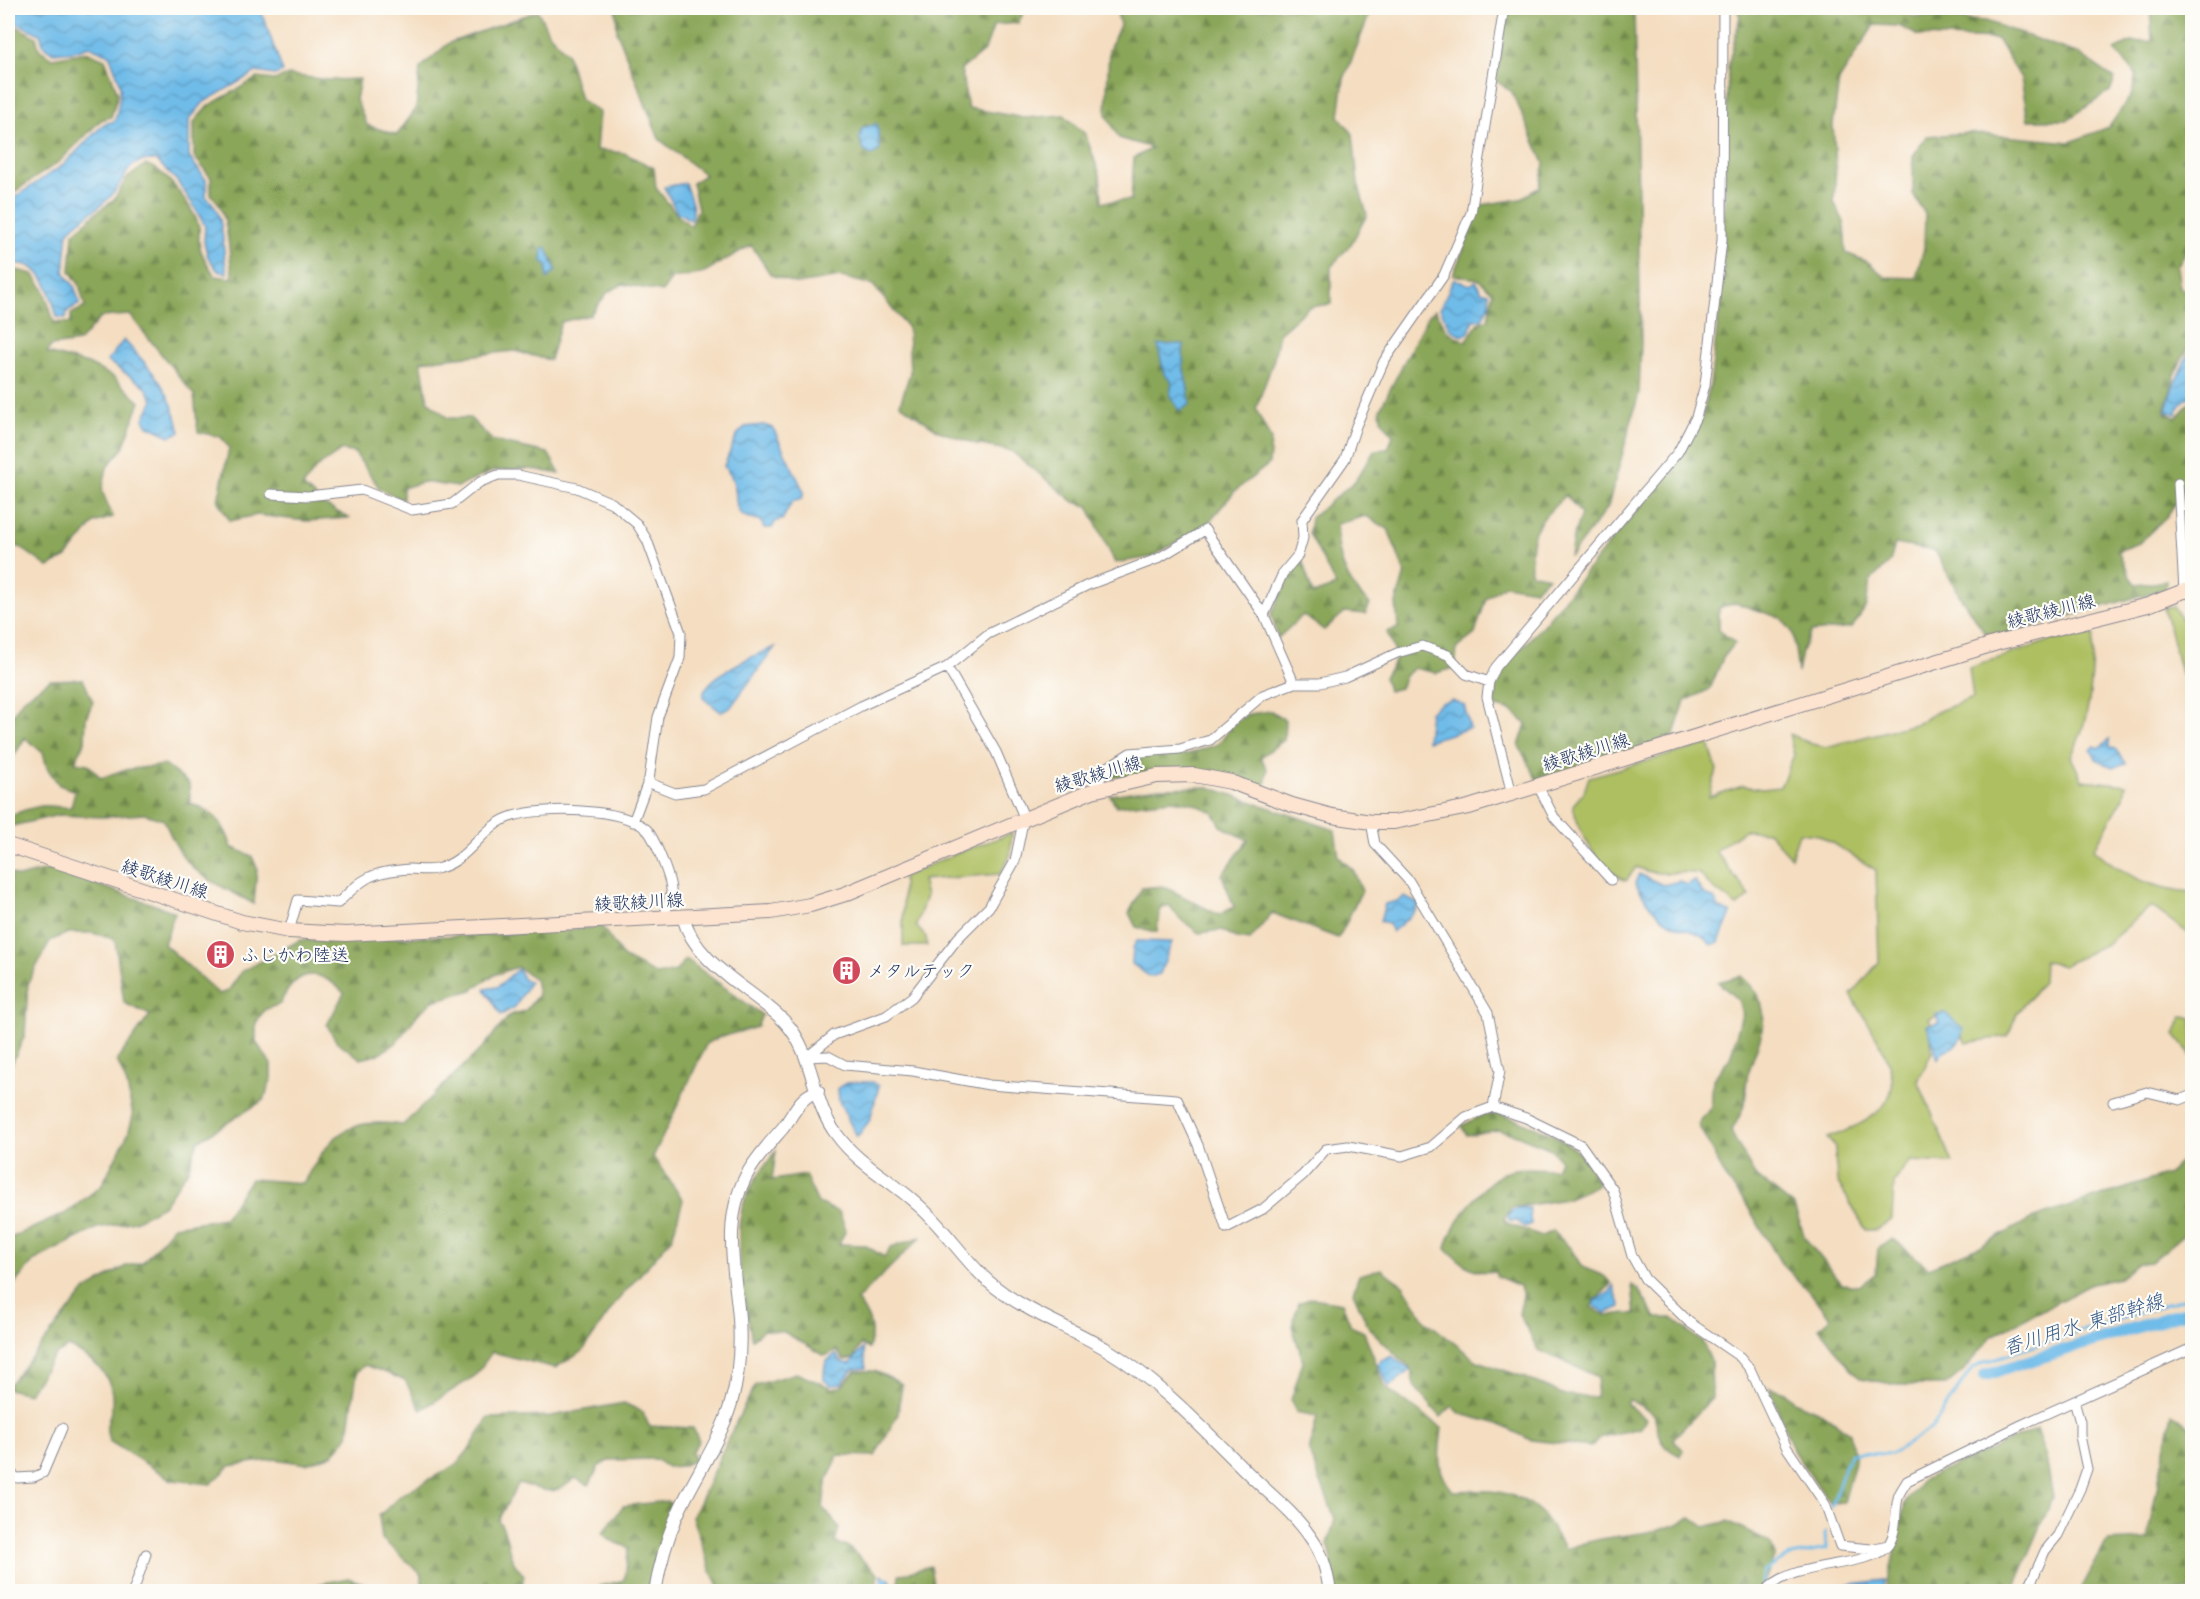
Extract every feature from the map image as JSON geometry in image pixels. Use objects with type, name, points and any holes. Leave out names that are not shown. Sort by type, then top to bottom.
[{"type":"main road","name":"綾歌綾川線","points":[[8,845],[218,915],[289,931],[346,934],[771,912],[828,900],[1024,817],[1092,791],[1157,776],[1194,775],[1231,782],[1292,806],[1332,816],[1371,822],[1415,818],[1469,807],[1997,643],[2148,605],[2188,591]]},
{"type":"street","points":[[1264,615],[1283,573],[1298,555],[1303,538],[1302,520],[1345,459],[1356,426],[1384,361],[1444,275],[1471,213],[1504,8]]},
{"type":"street","points":[[1512,794],[1489,705],[1490,682],[1509,650],[1678,452],[1696,417],[1705,385],[1722,240],[1723,8]]},
{"type":"street","points":[[271,494],[308,496],[362,490],[412,510],[452,504],[480,482],[498,474],[518,475],[577,488],[612,503],[637,524],[647,540],[681,633],[680,658],[658,717],[647,782],[633,822]]},
{"type":"street","points":[[2178,483],[2188,591]]},
{"type":"street","points":[[647,782],[675,793],[704,789],[861,706],[947,667],[988,634],[1088,585],[1157,560],[1205,530],[1264,615],[1294,683]]},
{"type":"street","points":[[1092,791],[1108,767],[1130,753],[1180,749],[1210,740],[1263,695],[1294,683],[1320,683],[1345,677],[1397,653],[1422,646],[1448,655],[1466,674],[1490,682]]},
{"type":"street","points":[[807,1057],[834,1035],[886,1016],[912,997],[958,938],[989,907],[1015,861],[1024,817],[996,752],[947,667]]},
{"type":"street","points":[[1538,786],[1554,817],[1611,880]]},
{"type":"street","points":[[289,931],[298,900],[338,903],[362,878],[377,873],[435,870],[454,862],[470,851],[495,824],[513,815],[578,810],[633,822],[646,829],[654,840],[672,890],[664,918]]},
{"type":"street","points":[[1371,822],[1375,844],[1409,881],[1488,1013],[1500,1071],[1493,1107]]},
{"type":"street","points":[[683,917],[697,946],[785,1022],[807,1057],[836,1134],[857,1157],[919,1205],[986,1279],[1004,1293],[1105,1348],[1131,1365],[1174,1402],[1298,1521],[1320,1552],[1330,1592]]},
{"type":"street","points":[[807,1057],[828,1056],[844,1065],[913,1071],[989,1085],[1177,1099],[1198,1144],[1226,1228],[1263,1209],[1303,1175],[1326,1149],[1348,1146],[1402,1156],[1431,1147],[1466,1117],[1493,1107],[1526,1118],[1581,1145],[1613,1190],[1632,1256],[1645,1279],[1689,1322],[1740,1357],[1750,1368],[1787,1448],[1825,1504],[1840,1546],[1872,1549],[1888,1545]]},
{"type":"street","points":[[655,1592],[668,1537],[719,1433],[736,1386],[740,1350],[739,1320],[730,1243],[740,1190],[753,1164],[791,1114],[805,1097],[818,1091]]},
{"type":"street","points":[[2113,1102],[2147,1092],[2181,1100],[2193,1095]]},
{"type":"street","points":[[1765,1592],[1785,1575],[1874,1556],[1888,1545],[1896,1526],[1898,1497],[1907,1481],[2074,1401],[2193,1348]]},
{"type":"street","points":[[2023,1592],[2034,1578],[2045,1551],[2058,1535],[2087,1468],[2080,1436],[2080,1422],[2074,1401]]},
{"type":"street","points":[[8,1471],[17,1478],[34,1477],[43,1473],[62,1428]]},
{"type":"street","points":[[133,1592],[146,1554]]},
{"type":"green space","points":[[616,8],[1026,8],[1018,23],[994,25],[985,50],[961,70],[968,108],[1025,118],[1064,115],[1085,134],[1100,175],[1102,202],[1131,200],[1134,158],[1152,148],[1119,138],[1106,114],[1109,50],[1120,25],[1116,8],[1372,8],[1344,79],[1339,116],[1353,134],[1358,183],[1367,215],[1351,244],[1331,267],[1331,304],[1309,307],[1279,333],[1274,359],[1256,409],[1271,440],[1269,464],[1235,491],[1208,523],[1152,557],[1115,563],[1088,506],[1074,502],[1011,451],[976,444],[939,431],[900,404],[910,373],[908,328],[873,285],[841,277],[797,284],[771,275],[751,245],[701,274],[672,278],[662,292],[623,284],[608,292],[590,315],[561,322],[550,360],[514,351],[421,361],[428,401],[448,418],[470,418],[493,441],[548,453],[560,474],[530,469],[493,471],[458,487],[423,482],[403,488],[403,500],[380,489],[355,453],[342,450],[316,468],[303,486],[324,505],[349,518],[306,521],[257,515],[230,521],[218,501],[229,448],[221,437],[198,432],[194,395],[130,315],[101,317],[79,342],[51,346],[47,353],[88,364],[112,376],[140,402],[123,448],[107,467],[102,491],[113,517],[94,523],[67,557],[48,567],[20,547],[8,546],[8,268],[33,274],[43,288],[54,322],[71,323],[71,314],[85,307],[79,284],[70,271],[73,234],[114,200],[126,179],[145,165],[160,172],[169,180],[190,208],[199,226],[201,252],[215,276],[233,278],[222,210],[211,195],[211,178],[194,156],[194,122],[208,106],[257,78],[274,80],[289,75],[329,80],[360,79],[356,100],[367,125],[397,135],[416,109],[420,68],[449,43],[538,11],[548,32],[567,53],[580,99],[599,112],[596,150],[624,153],[654,168],[656,188],[679,217],[691,226],[698,209],[692,183],[705,175],[659,139],[617,32]]},
{"type":"green space","points":[[1508,8],[1634,9],[1641,342],[1639,393],[1608,507],[1570,557],[1573,537],[1581,514],[1566,495],[1541,521],[1533,536],[1531,573],[1548,577],[1535,590],[1505,585],[1486,598],[1475,634],[1457,648],[1455,668],[1436,673],[1414,668],[1405,676],[1400,688],[1388,691],[1384,677],[1397,658],[1387,632],[1398,628],[1396,603],[1405,573],[1388,529],[1366,516],[1337,524],[1344,568],[1354,587],[1370,604],[1365,614],[1345,612],[1324,630],[1303,615],[1278,638],[1271,614],[1292,573],[1302,560],[1313,594],[1336,586],[1309,533],[1311,518],[1355,481],[1375,450],[1388,449],[1393,435],[1381,419],[1380,409],[1428,316],[1435,310],[1448,332],[1466,342],[1478,323],[1488,320],[1493,292],[1478,279],[1453,275],[1481,205],[1520,199],[1540,187],[1544,163],[1512,92],[1496,81]]},
{"type":"green space","points":[[1737,8],[1901,8],[1911,16],[1986,21],[2081,55],[2115,79],[2110,91],[2067,120],[2028,120],[2021,78],[1997,39],[1919,36],[1899,26],[1874,25],[1839,80],[1833,125],[1836,165],[1834,202],[1844,222],[1846,253],[1868,262],[1885,277],[1916,278],[1924,248],[1925,214],[1913,194],[1913,156],[1927,136],[1970,133],[2070,142],[2109,127],[2132,94],[2136,74],[2115,50],[2131,42],[2152,41],[2150,8],[2192,8],[2192,242],[2177,266],[2180,287],[2192,298],[2192,347],[2189,346],[2176,371],[2165,412],[2176,418],[2192,400],[2192,478],[2167,516],[2139,543],[2118,551],[2136,585],[2166,581],[2165,589],[1989,639],[1961,598],[1935,551],[1895,544],[1890,562],[1870,581],[1866,606],[1852,628],[1811,632],[1802,651],[1798,673],[1793,633],[1781,618],[1735,603],[1719,608],[1719,630],[1735,643],[1723,658],[1710,689],[1685,701],[1673,737],[1537,780],[1519,746],[1526,724],[1512,711],[1492,706],[1494,683],[1505,665],[1543,625],[1683,452],[1701,420],[1710,385],[1722,289],[1728,66],[1740,17]]},
{"type":"green space","points":[[8,22],[36,37],[39,49],[52,58],[88,52],[105,59],[118,94],[111,117],[101,120],[60,161],[8,196]]},
{"type":"green space","points":[[2173,606],[2183,621],[2189,618],[2192,606],[2192,686],[2181,673],[2164,608]]},
{"type":"green space","points":[[2094,634],[2090,697],[2078,741],[2071,757],[2082,780],[2126,785],[2124,797],[2094,849],[2116,867],[2139,880],[2164,888],[2192,892],[2192,936],[2151,906],[2108,943],[2063,966],[2044,961],[2043,982],[2017,1013],[2008,1036],[1967,1043],[1944,1013],[1929,1019],[1934,1031],[1931,1041],[1932,1052],[1918,1081],[1953,1163],[1910,1161],[1894,1182],[1892,1219],[1876,1230],[1866,1230],[1837,1181],[1835,1147],[1827,1138],[1858,1125],[1879,1111],[1890,1096],[1892,1080],[1888,1062],[1851,995],[1879,962],[1876,870],[1819,835],[1799,833],[1791,857],[1768,832],[1744,830],[1715,851],[1750,896],[1737,906],[1709,885],[1700,874],[1660,873],[1636,867],[1626,881],[1616,875],[1591,849],[1580,827],[1573,805],[1584,792],[1589,777],[1709,744],[1717,770],[1709,797],[1743,786],[1762,789],[1780,787],[1794,755],[1789,734],[1812,744],[1826,747],[1918,723],[1936,712],[1973,698],[1969,668],[2052,640]]},
{"type":"green space","points":[[83,679],[93,702],[86,718],[85,742],[75,762],[88,764],[101,778],[123,770],[165,765],[189,784],[190,803],[217,819],[226,831],[231,847],[252,856],[257,868],[254,904],[199,873],[181,853],[164,820],[145,814],[102,817],[59,815],[8,827],[8,817],[24,810],[41,806],[71,807],[75,791],[59,785],[47,768],[43,753],[25,738],[9,764],[8,771],[8,722],[23,699],[50,680]]},
{"type":"green space","points":[[1271,711],[1285,720],[1284,740],[1261,757],[1267,769],[1265,786],[1226,777],[1186,773],[1146,774],[1106,779],[1119,765],[1127,769],[1140,764],[1139,755],[1188,754],[1218,744],[1236,721],[1249,714]]},
{"type":"green space","points":[[1209,787],[1335,830],[1339,857],[1353,870],[1362,891],[1338,938],[1272,913],[1250,940],[1236,938],[1222,930],[1199,933],[1179,918],[1169,905],[1160,909],[1157,932],[1136,927],[1129,913],[1142,888],[1163,886],[1219,915],[1234,907],[1222,875],[1248,840],[1221,826],[1213,812],[1192,803],[1172,800],[1116,806],[1110,795],[1158,788]]},
{"type":"green space","points":[[1012,833],[1010,856],[1000,874],[922,880],[926,896],[916,926],[926,937],[927,946],[903,946],[903,877],[952,855]]},
{"type":"green space","points":[[52,869],[175,912],[164,944],[219,994],[228,991],[242,971],[300,940],[489,935],[602,927],[624,958],[657,975],[676,971],[686,959],[762,1015],[757,1027],[707,1043],[653,1157],[683,1200],[672,1238],[617,1301],[582,1352],[555,1368],[492,1352],[475,1376],[421,1410],[405,1380],[365,1365],[357,1372],[348,1436],[332,1455],[306,1464],[275,1459],[230,1466],[211,1484],[172,1480],[109,1441],[107,1425],[112,1404],[110,1384],[94,1362],[78,1351],[69,1347],[55,1355],[28,1394],[8,1389],[8,1386],[86,1290],[126,1266],[143,1262],[174,1226],[224,1218],[251,1179],[303,1183],[331,1142],[341,1133],[353,1127],[383,1123],[403,1125],[485,1045],[510,1015],[525,1011],[538,995],[535,979],[517,967],[494,975],[472,990],[433,1001],[418,1014],[395,1044],[377,1055],[361,1059],[336,1041],[327,1025],[344,993],[325,978],[308,975],[300,978],[286,992],[280,1004],[264,1010],[256,1023],[256,1042],[271,1064],[271,1080],[264,1100],[198,1141],[188,1170],[163,1206],[135,1221],[97,1228],[35,1260],[8,1291],[8,1239],[66,1213],[101,1186],[128,1134],[133,1116],[127,1085],[117,1060],[150,1015],[124,1003],[115,939],[92,933],[68,933],[50,941],[28,983],[25,1035],[8,1072],[8,872],[18,877]]},
{"type":"green space","points":[[1741,976],[1760,999],[1763,1022],[1747,1077],[1744,1105],[1731,1132],[1754,1174],[1794,1206],[1805,1238],[1842,1284],[1859,1286],[1876,1273],[1878,1249],[1893,1239],[1929,1268],[1989,1242],[2031,1219],[2168,1174],[2182,1160],[2187,1137],[2192,1132],[2192,1228],[2151,1262],[2139,1263],[2119,1278],[2092,1284],[1992,1336],[1963,1371],[1946,1385],[1897,1385],[1861,1378],[1849,1367],[1819,1328],[1830,1318],[1817,1300],[1781,1263],[1745,1202],[1727,1180],[1698,1124],[1711,1107],[1713,1079],[1730,1058],[1742,1014],[1739,1001],[1718,982]]},
{"type":"green space","points":[[2182,1017],[2192,1018],[2192,1056],[2175,1035]]},
{"type":"green space","points":[[1500,1114],[1559,1138],[1582,1157],[1598,1185],[1566,1199],[1511,1208],[1504,1219],[1508,1224],[1542,1236],[1553,1231],[1571,1249],[1582,1267],[1604,1276],[1611,1283],[1591,1307],[1599,1312],[1610,1315],[1635,1314],[1632,1285],[1638,1289],[1656,1318],[1672,1318],[1703,1343],[1711,1361],[1712,1398],[1673,1439],[1683,1450],[1681,1456],[1664,1444],[1653,1413],[1628,1399],[1627,1404],[1646,1419],[1641,1428],[1601,1437],[1591,1447],[1531,1440],[1498,1424],[1461,1414],[1452,1406],[1441,1417],[1414,1386],[1411,1369],[1369,1328],[1353,1292],[1359,1275],[1381,1269],[1403,1285],[1425,1320],[1477,1361],[1521,1376],[1565,1395],[1596,1397],[1598,1377],[1538,1350],[1519,1314],[1523,1296],[1520,1286],[1496,1276],[1495,1271],[1480,1271],[1468,1266],[1446,1248],[1463,1213],[1494,1180],[1514,1169],[1556,1169],[1560,1160],[1551,1149],[1514,1134],[1498,1130],[1467,1135],[1461,1126],[1483,1115]]},
{"type":"green space","points":[[776,1151],[772,1180],[805,1175],[818,1203],[839,1212],[846,1230],[839,1244],[865,1245],[884,1257],[891,1247],[921,1237],[857,1300],[868,1317],[871,1334],[869,1349],[861,1344],[853,1359],[843,1360],[837,1350],[825,1356],[784,1332],[764,1330],[752,1339],[739,1254],[740,1220],[749,1191]]},
{"type":"green space","points":[[1313,1298],[1342,1303],[1351,1326],[1364,1332],[1386,1388],[1442,1428],[1439,1454],[1441,1469],[1453,1491],[1498,1492],[1519,1498],[1542,1514],[1565,1549],[1596,1540],[1659,1530],[1691,1517],[1705,1527],[1728,1521],[1770,1542],[1775,1555],[1760,1592],[1336,1591],[1328,1544],[1335,1519],[1309,1452],[1317,1416],[1296,1412],[1291,1400],[1303,1361],[1292,1326],[1298,1303]]},
{"type":"green space","points":[[855,1371],[875,1371],[902,1384],[898,1414],[875,1456],[838,1455],[826,1484],[823,1508],[839,1527],[835,1543],[847,1546],[878,1574],[875,1591],[721,1591],[712,1574],[692,1517],[756,1385],[796,1373],[832,1388],[841,1387]]},
{"type":"green space","points":[[1769,1387],[1785,1392],[1794,1401],[1822,1413],[1850,1433],[1855,1462],[1844,1502],[1830,1503],[1794,1452]]},
{"type":"green space","points":[[624,1403],[643,1412],[649,1426],[693,1428],[699,1441],[691,1452],[695,1460],[682,1466],[667,1467],[655,1459],[610,1460],[599,1466],[589,1485],[575,1478],[561,1488],[548,1491],[519,1483],[498,1520],[503,1527],[513,1561],[524,1575],[521,1591],[422,1591],[422,1575],[382,1539],[379,1516],[402,1494],[456,1465],[471,1447],[488,1418],[551,1416]]},
{"type":"green space","points":[[2172,1413],[2192,1429],[2192,1591],[2080,1591],[2107,1541],[2147,1539]]},
{"type":"green space","points":[[2036,1429],[2046,1458],[2053,1498],[2013,1591],[1886,1591],[1905,1503],[1923,1480]]},
{"type":"green space","points":[[667,1501],[673,1505],[648,1591],[605,1591],[600,1586],[624,1580],[629,1548],[610,1540],[603,1533],[623,1506]]},
{"type":"green space","points":[[930,1566],[934,1590],[939,1591],[898,1591],[899,1575]]},
{"type":"green space","points":[[348,1578],[386,1591],[310,1591],[319,1584]]},
{"type":"water","points":[[8,8],[260,8],[283,72],[274,75],[256,72],[204,102],[189,120],[189,157],[206,180],[206,197],[213,204],[220,221],[227,273],[218,271],[208,257],[204,242],[205,226],[192,203],[177,181],[156,160],[145,160],[131,167],[114,193],[68,232],[64,272],[74,286],[80,304],[67,311],[66,318],[57,317],[48,287],[39,273],[26,265],[8,262],[8,202],[63,165],[104,124],[115,121],[120,88],[109,55],[89,46],[75,51],[53,53],[44,46],[40,34],[14,22],[8,15]]},
{"type":"water","points":[[877,124],[880,150],[872,155],[864,151],[860,139],[862,128]]},
{"type":"water","points":[[685,183],[693,206],[691,220],[677,212],[664,187]]},
{"type":"water","points":[[546,247],[556,270],[547,279],[547,266],[542,261],[543,248]]},
{"type":"water","points":[[1454,279],[1470,285],[1476,281],[1481,291],[1489,293],[1489,305],[1482,319],[1473,320],[1469,332],[1463,336],[1450,329],[1440,308]]},
{"type":"water","points":[[124,340],[160,382],[171,403],[180,432],[170,436],[148,426],[144,419],[153,400],[145,386],[107,361]]},
{"type":"water","points":[[1184,344],[1184,368],[1190,404],[1180,411],[1170,396],[1172,382],[1164,374],[1158,345]]},
{"type":"water","points":[[2192,350],[2192,395],[2180,404],[2176,414],[2167,411],[2174,385]]},
{"type":"water","points":[[763,425],[773,428],[804,492],[802,499],[792,502],[782,520],[776,521],[772,528],[764,528],[760,520],[749,518],[738,511],[735,486],[724,466],[737,435],[745,427]]},
{"type":"water","points":[[775,647],[730,708],[721,712],[703,698],[711,682],[721,674]]},
{"type":"water","points":[[1452,700],[1464,705],[1470,728],[1427,741],[1430,712],[1441,703]]},
{"type":"water","points":[[2110,739],[2110,747],[2115,749],[2126,763],[2112,768],[2096,759],[2091,750],[2095,746],[2099,748]]},
{"type":"water","points":[[1639,874],[1663,885],[1680,881],[1687,885],[1695,880],[1704,894],[1714,898],[1718,907],[1731,913],[1719,942],[1711,945],[1697,933],[1668,922],[1656,912],[1635,883]]},
{"type":"water","points":[[1404,897],[1419,904],[1416,911],[1392,932],[1388,923],[1380,921],[1385,904]]},
{"type":"water","points":[[1137,941],[1172,942],[1160,974],[1150,977],[1132,964],[1133,948]]},
{"type":"water","points":[[518,969],[524,980],[530,981],[515,1007],[501,1015],[485,989],[497,987]]},
{"type":"water","points":[[1945,1013],[1963,1029],[1957,1044],[1943,1051],[1938,1059],[1927,1025],[1939,1023],[1936,1014]]},
{"type":"water","points":[[873,1082],[879,1086],[870,1120],[857,1137],[839,1101],[838,1088],[846,1083]]},
{"type":"water","points":[[1529,1208],[1531,1224],[1524,1227],[1517,1221],[1510,1221],[1508,1217],[1511,1211]]},
{"type":"water","points":[[1613,1285],[1621,1307],[1606,1313],[1594,1306],[1596,1300],[1610,1292]]},
{"type":"water","points":[[863,1348],[866,1368],[853,1369],[841,1384],[831,1385],[824,1380],[824,1371],[829,1359],[836,1354],[841,1362],[850,1364]]},
{"type":"water","points":[[1392,1356],[1410,1370],[1389,1387],[1379,1365],[1381,1360]]},
{"type":"water","points":[[882,1575],[889,1578],[896,1591],[880,1591]]},
{"type":"water","points":[[1886,1580],[1882,1591],[1794,1591]]},
{"type":"waterway","points":[[1831,1507],[1850,1453],[1891,1454],[1932,1428],[1972,1368],[1984,1362],[2192,1296]]},
{"type":"waterway","name":"香川用水 東部幹線","points":[[1985,1375],[2192,1310]]},
{"type":"waterway","points":[[1761,1584],[1765,1571],[1787,1557],[1826,1549],[1825,1532]]},
{"type":"place","name":"ふじかわ陸送","points":[[220,955]]},
{"type":"place","name":"メタルテック","points":[[846,971]]}]
